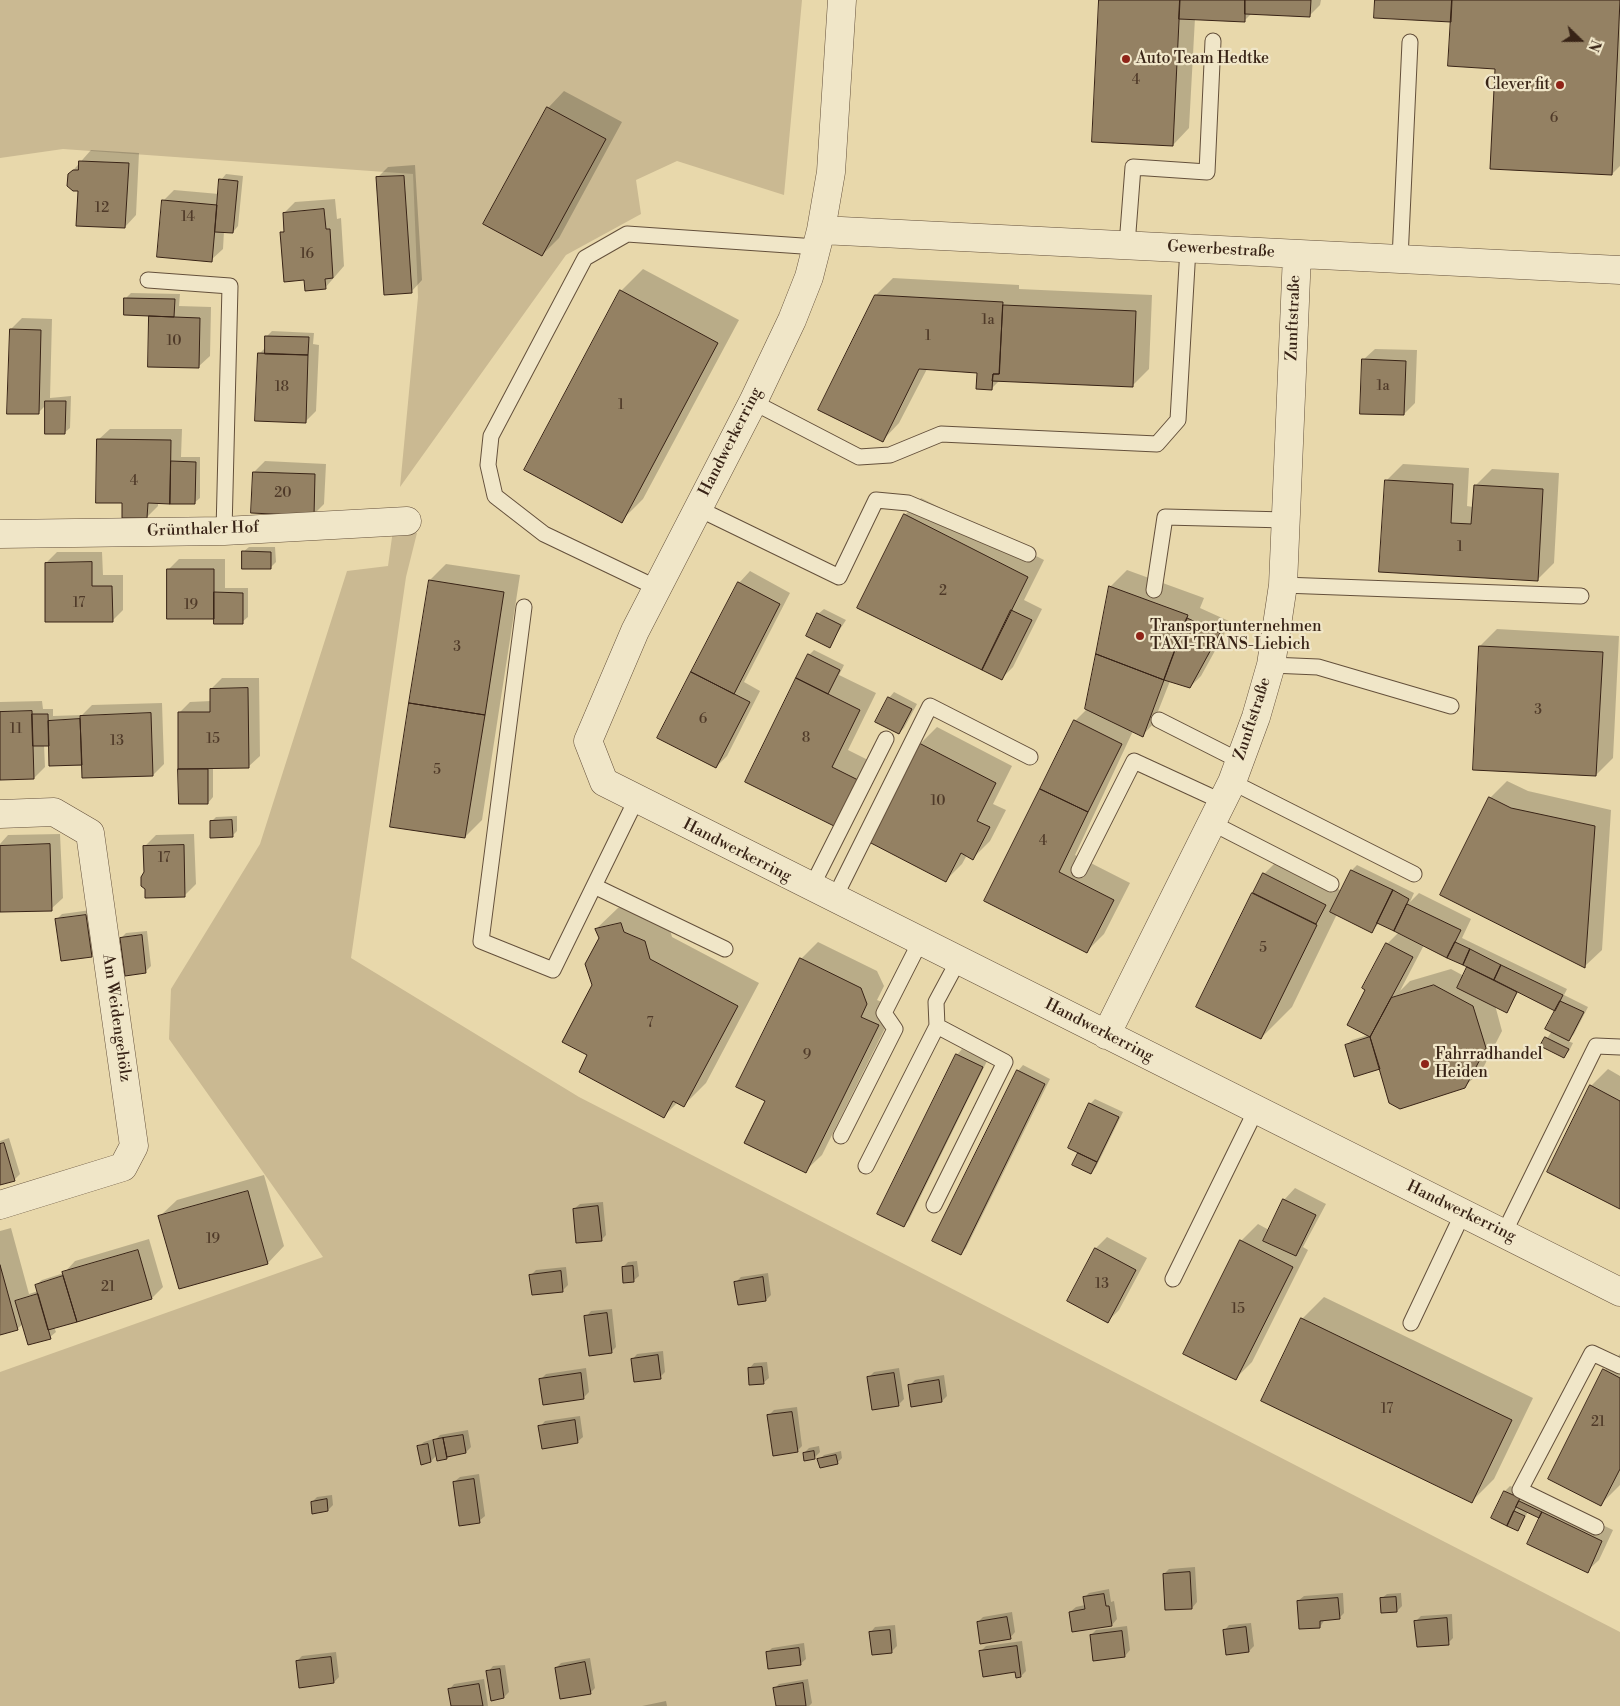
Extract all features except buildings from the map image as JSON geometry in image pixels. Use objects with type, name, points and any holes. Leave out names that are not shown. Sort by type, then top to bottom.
[{"type":"street","name":"Handwerkerring","points":[[842,0],[831,172],[810,277],[753,402],[635,631],[588,741],[604,782],[636,800],[1620,1292]]},
{"type":"street","name":"Gewerbestraße","points":[[819,238],[1127,245],[1620,270]]},
{"type":"street","name":"Zunftstraße","points":[[1106,1035],[1227,792],[1271,665],[1283,585],[1297,254]]},
{"type":"street","name":"Grünthaler Hof","points":[[0,534],[224,531],[407,521]]},
{"type":"street","name":"Am Weidengehölz","points":[[0,814],[54,812],[90,833],[134,1146],[123,1167],[0,1205]]},
{"type":"lane","points":[[1127,245],[1133,167],[1207,172],[1213,41]]},
{"type":"lane","points":[[1400,259],[1410,42]]},
{"type":"lane","points":[[657,588],[544,534],[495,496],[488,466],[491,436],[585,258],[627,234],[819,238]]},
{"type":"lane","points":[[753,402],[859,456],[890,455],[941,434],[1157,444],[1178,420],[1188,248]]},
{"type":"lane","points":[[148,280],[230,286],[224,531]]},
{"type":"lane","points":[[697,508],[839,577],[876,500],[908,503],[1028,554]]},
{"type":"lane","points":[[1154,590],[1165,517],[1286,520]]},
{"type":"lane","points":[[1283,585],[1581,596]]},
{"type":"lane","points":[[524,607],[481,941],[553,970],[636,800]]},
{"type":"lane","points":[[1271,665],[1318,667],[1451,706]]},
{"type":"lane","points":[[822,893],[930,706],[1030,757]]},
{"type":"lane","points":[[1159,720],[1227,792],[1331,884]]},
{"type":"lane","points":[[822,893],[886,739]]},
{"type":"lane","points":[[1079,870],[1134,761],[1227,792],[1414,874]]},
{"type":"lane","points":[[594,886],[725,949]]},
{"type":"lane","points":[[841,1136],[895,1029],[884,1013],[920,942]]},
{"type":"lane","points":[[866,1166],[937,1026],[936,1002],[958,961]]},
{"type":"lane","points":[[934,1205],[1005,1062],[937,1026]]},
{"type":"lane","points":[[1504,1233],[1596,1046],[1620,1047]]},
{"type":"lane","points":[[1173,1279],[1256,1110]]},
{"type":"lane","points":[[1411,1323],[1463,1213]]},
{"type":"lane","points":[[1596,1527],[1520,1490],[1592,1353],[1620,1366]]},
{"type":"shaded area","points":[[0,0],[802,0],[784,195],[677,161],[636,180],[641,214],[566,255],[400,487],[418,297],[413,174],[63,149],[0,158]]},
{"type":"shaded area","points":[[393,530],[417,533],[406,577],[351,958],[579,1097],[1620,1632],[1620,1706],[0,1706],[0,1372],[323,1257],[169,1039],[171,989],[260,844],[347,571],[388,566]]},
{"type":"place","name":"Auto Team Hedtke","points":[[1126,59]]},
{"type":"place","name":"Clever fit","points":[[1560,85]]},
{"type":"place","name":"Transportunternehmen TAXI-TRANS-Liebich","points":[[1140,636]]},
{"type":"place","name":"Fahrradhandel Heiden","points":[[1425,1064]]}]
